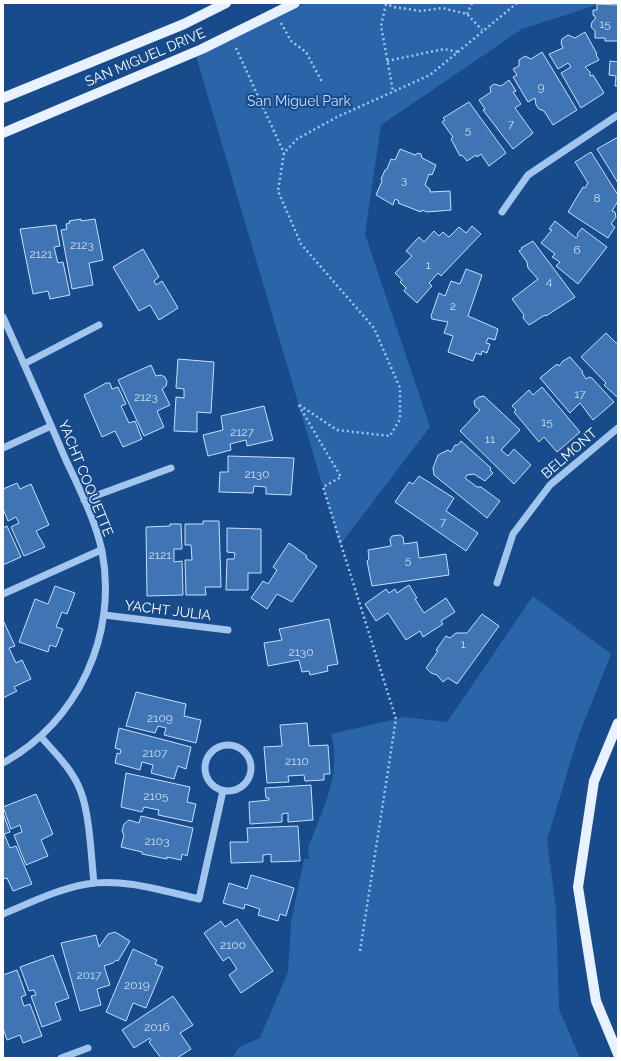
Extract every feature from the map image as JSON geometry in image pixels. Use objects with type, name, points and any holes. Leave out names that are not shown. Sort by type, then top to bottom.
[{"type":"main road","name":"SAN MIGUEL DRIVE","points":[[3,98],[184,24],[226,3]]},
{"type":"main road","name":"SAN MIGUEL DRIVE","points":[[3,133],[202,49],[296,3]]},
{"type":"main road","points":[[618,723],[594,781],[578,886],[596,1001],[618,1054]]},
{"type":"street","points":[[502,212],[528,175],[618,115]]},
{"type":"street","name":"YACHT COQUETTE","points":[[3,317],[84,500],[101,550],[105,571],[104,615],[94,657],[81,686],[63,713],[41,737],[16,756],[3,763]]},
{"type":"street","points":[[24,364],[99,325]]},
{"type":"street","points":[[3,448],[51,426]]},
{"type":"street","name":"BELMONT","points":[[497,583],[513,534],[550,485],[618,428]]},
{"type":"street","points":[[84,500],[171,468]]},
{"type":"street","points":[[3,594],[101,550]]},
{"type":"street","name":"YACHT JULIA","points":[[104,615],[228,630]]},
{"type":"street","points":[[41,737],[70,772],[81,791],[85,807],[94,883]]},
{"type":"street","points":[[233,746],[246,754],[250,762],[250,773],[245,784],[238,789],[223,791],[210,784],[204,770],[205,763],[212,751],[218,747],[233,746]]},
{"type":"street","points":[[3,914],[60,891],[94,883],[119,883],[144,886],[199,899],[223,791]]},
{"type":"street","points":[[61,1058],[88,1048]]},
{"type":"path","points":[[394,91],[381,26],[385,3],[393,7],[421,11],[442,8],[467,14],[482,30]]},
{"type":"path","points":[[467,14],[472,3]]},
{"type":"path","points":[[284,153],[297,139],[363,105],[430,75],[482,30],[517,3]]},
{"type":"path","points":[[276,13],[291,42],[306,52],[322,82]]},
{"type":"path","points":[[230,35],[284,153],[278,191],[300,244],[374,328],[400,388],[400,419],[390,436],[337,430],[298,404],[341,476],[323,487],[396,719],[360,951]]},
{"type":"path","points":[[387,61],[444,49],[458,52]]},
{"type":"green space","name":"San Miguel Park","points":[[306,3],[603,3],[522,29],[381,125],[365,234],[430,427],[340,545],[196,56]]},
{"type":"green space","points":[[533,596],[611,654],[578,737],[547,840],[556,909],[559,1009],[580,1058],[232,1058],[239,1047],[260,1038],[288,972],[291,923],[304,859],[309,859],[308,848],[329,792],[332,778],[334,749],[331,734],[405,717],[447,722]]},
{"type":"building","points":[[597,4],[618,5],[618,41],[605,41],[605,38],[595,38],[595,31],[591,27],[592,22],[595,19],[593,10],[597,10]]},
{"type":"building","points":[[585,32],[599,60],[585,67],[590,72],[590,76],[593,75],[604,93],[581,108],[561,73],[571,67],[568,63],[558,69],[549,54],[563,48],[561,43],[562,39],[568,35],[575,38]]},
{"type":"building","points":[[542,52],[577,110],[553,125],[544,111],[539,109],[536,105],[535,98],[528,102],[513,77],[517,75],[513,69],[519,66],[519,60],[525,56],[531,59]]},
{"type":"building","points":[[610,61],[618,62],[618,86],[615,86],[616,76],[609,75]]},
{"type":"building","points":[[509,80],[516,91],[513,92],[521,104],[515,108],[533,133],[513,149],[483,110],[485,109],[479,100],[491,92],[490,87],[494,84],[501,86]]},
{"type":"building","points":[[469,102],[506,153],[489,166],[481,154],[477,157],[476,155],[467,161],[462,155],[460,156],[451,139],[453,137],[442,122],[445,120],[443,118]]},
{"type":"building","points":[[618,137],[618,183],[597,149]]},
{"type":"building","points":[[400,149],[415,155],[418,153],[421,154],[422,158],[436,165],[432,175],[429,174],[425,185],[430,189],[430,192],[450,191],[451,210],[427,212],[422,210],[421,212],[398,203],[399,201],[395,199],[393,205],[376,195],[385,170],[387,169],[391,159],[395,160]]},
{"type":"building","points":[[591,152],[618,195],[618,201],[612,211],[615,212],[616,217],[611,224],[615,227],[608,238],[568,212],[583,187],[585,188],[588,183],[575,162]]},
{"type":"building","points":[[81,219],[81,221],[95,219],[103,260],[89,263],[93,285],[72,289],[61,230],[67,229],[66,224],[70,223],[69,221]]},
{"type":"building","points":[[555,221],[576,238],[578,236],[577,234],[582,228],[607,247],[578,284],[556,266],[560,262],[552,257],[555,254],[541,243],[552,230],[549,229]]},
{"type":"building","points":[[56,225],[60,246],[54,247],[58,263],[63,262],[70,295],[50,299],[48,291],[33,294],[20,229]]},
{"type":"building","points":[[472,226],[481,234],[441,276],[438,273],[429,283],[432,286],[417,303],[404,291],[406,288],[400,282],[402,280],[395,273],[412,256],[406,251],[419,237],[424,242],[434,231],[439,236],[443,232],[449,237],[459,227],[466,233]]},
{"type":"building","points":[[533,241],[575,297],[529,325],[523,318],[524,315],[512,299],[538,279],[528,268],[527,262],[519,251],[522,249],[521,248]]},
{"type":"building","points":[[143,249],[159,277],[154,281],[156,285],[162,281],[178,308],[159,320],[150,305],[139,311],[113,267]]},
{"type":"building","points":[[466,269],[482,275],[468,316],[498,329],[495,340],[488,338],[486,343],[490,344],[487,353],[482,351],[481,355],[476,353],[473,361],[448,352],[453,336],[444,333],[448,322],[432,319],[431,316],[439,293],[445,296],[451,281],[460,284]]},
{"type":"building","points":[[606,333],[616,343],[618,342],[618,398],[604,385],[606,383],[581,357]]},
{"type":"building","points":[[570,357],[583,372],[582,373],[586,379],[589,377],[592,378],[614,402],[593,420],[580,403],[570,413],[540,378],[557,364],[559,366],[563,361]]},
{"type":"building","points":[[178,359],[214,362],[211,413],[197,412],[197,432],[174,431],[176,397],[184,398],[184,389],[176,388]]},
{"type":"building","points":[[151,365],[156,376],[161,375],[165,377],[167,382],[166,386],[162,389],[170,405],[157,411],[164,427],[144,436],[118,380]]},
{"type":"building","points":[[106,383],[110,383],[112,389],[118,387],[126,404],[121,406],[129,423],[135,421],[142,439],[123,447],[115,431],[102,437],[84,395]]},
{"type":"building","points":[[542,387],[580,432],[557,452],[544,437],[539,442],[514,412],[516,410],[512,406],[529,390],[533,395]]},
{"type":"building","points":[[484,396],[520,430],[501,450],[508,456],[514,449],[531,465],[514,484],[460,431],[480,410],[475,406],[474,401],[479,397]]},
{"type":"building","points":[[264,406],[273,440],[247,446],[246,440],[230,444],[231,450],[208,456],[203,435],[223,430],[221,416]]},
{"type":"building","points":[[461,441],[491,468],[490,470],[493,473],[485,481],[474,474],[467,475],[465,478],[477,487],[481,487],[500,501],[487,518],[434,475],[433,468],[438,455],[448,450],[451,452],[455,445],[458,445]]},
{"type":"building","points":[[228,456],[294,458],[291,495],[266,494],[266,487],[254,486],[253,493],[219,492],[220,472],[228,472]]},
{"type":"building","points":[[419,476],[454,498],[446,511],[478,533],[466,551],[395,502],[409,482],[413,484]]},
{"type":"building","points":[[17,483],[20,489],[31,484],[49,525],[36,531],[45,547],[24,556],[11,527],[19,523],[16,517],[8,521],[3,509],[3,489]]},
{"type":"building","points":[[203,521],[219,521],[221,587],[205,587],[206,595],[186,595],[185,560],[192,560],[191,545],[185,545],[185,524],[203,524]]},
{"type":"building","points":[[170,524],[181,524],[182,549],[174,549],[174,562],[182,561],[183,595],[147,596],[146,527],[170,526]]},
{"type":"building","points":[[7,526],[21,557],[3,565],[3,528]]},
{"type":"building","points":[[227,528],[261,529],[261,573],[248,573],[248,590],[226,590],[227,559],[234,559],[235,553],[227,552]]},
{"type":"building","points":[[400,535],[403,537],[404,544],[417,542],[419,558],[446,554],[449,575],[372,586],[367,561],[369,559],[368,550],[391,546],[390,539],[392,536]]},
{"type":"building","points":[[289,543],[307,556],[306,558],[317,566],[292,602],[277,594],[267,609],[251,598],[263,581],[268,584],[277,570],[273,567]]},
{"type":"building","points":[[409,585],[417,598],[415,599],[424,613],[446,598],[455,612],[441,621],[443,624],[423,637],[420,631],[406,640],[388,613],[376,621],[365,604],[386,589],[389,593],[395,589],[397,593]]},
{"type":"building","points":[[55,586],[75,593],[67,614],[62,612],[56,627],[63,629],[56,647],[50,645],[48,652],[19,642],[35,599],[48,604]]},
{"type":"building","points":[[482,614],[499,626],[457,684],[448,678],[443,682],[437,675],[431,673],[426,668],[438,651],[436,650],[446,636],[450,638],[456,633],[467,633]]},
{"type":"building","points":[[329,619],[338,664],[327,666],[328,671],[310,675],[309,671],[302,672],[299,660],[268,666],[264,643],[282,640],[279,629]]},
{"type":"building","points":[[3,620],[15,646],[9,648],[16,663],[22,660],[31,679],[14,687],[17,691],[3,698]]},
{"type":"building","points":[[136,692],[186,704],[184,716],[201,720],[196,743],[164,735],[166,728],[158,726],[155,733],[126,726]]},
{"type":"building","points":[[307,723],[309,746],[328,745],[330,774],[324,774],[324,780],[305,781],[304,775],[288,776],[289,782],[267,783],[264,747],[282,746],[280,725]]},
{"type":"building","points":[[119,728],[191,747],[186,769],[178,766],[174,779],[151,773],[153,765],[142,762],[140,770],[115,763],[117,753],[120,754],[121,750],[115,748]]},
{"type":"building","points":[[126,773],[190,787],[187,802],[196,804],[192,822],[158,815],[159,810],[144,807],[142,812],[121,807]]},
{"type":"building","points":[[311,785],[313,820],[288,822],[288,813],[282,814],[282,822],[250,824],[249,802],[269,800],[269,798],[266,798],[265,788]]},
{"type":"building","points":[[36,794],[53,834],[41,840],[48,856],[26,865],[14,835],[22,832],[20,825],[11,829],[3,807]]},
{"type":"building","points":[[3,813],[10,832],[4,834],[10,848],[16,846],[32,884],[13,891],[7,878],[3,879]]},
{"type":"building","points":[[141,816],[193,828],[187,856],[182,854],[181,860],[167,857],[167,859],[142,854],[142,852],[121,847],[124,835],[122,831],[124,824],[129,820],[139,823]]},
{"type":"building","points":[[298,826],[300,861],[271,862],[271,854],[263,855],[263,862],[231,863],[230,842],[248,842],[247,828]]},
{"type":"building","points":[[251,875],[294,888],[286,916],[280,914],[278,921],[258,915],[260,909],[245,904],[244,909],[223,903],[229,883],[247,889]]},
{"type":"building","points":[[237,919],[273,971],[241,993],[229,975],[237,969],[229,957],[223,961],[204,933],[221,921],[225,927]]},
{"type":"building","points":[[115,932],[130,941],[118,961],[116,960],[113,963],[104,966],[110,985],[97,989],[101,1005],[80,1011],[61,943],[96,935],[99,947],[108,934]]},
{"type":"building","points":[[133,949],[157,960],[155,964],[163,967],[146,1008],[133,1003],[126,1021],[106,1012]]},
{"type":"building","points":[[53,955],[69,998],[55,1003],[61,1020],[42,1027],[31,996],[36,995],[34,990],[29,991],[20,967]]},
{"type":"building","points":[[17,970],[26,995],[21,997],[24,1006],[30,1004],[42,1036],[23,1043],[20,1035],[7,1040],[3,1028],[3,975]]},
{"type":"building","points":[[173,996],[193,1025],[180,1033],[191,1049],[177,1058],[161,1058],[149,1042],[151,1040],[150,1038],[134,1048],[122,1030]]}]
